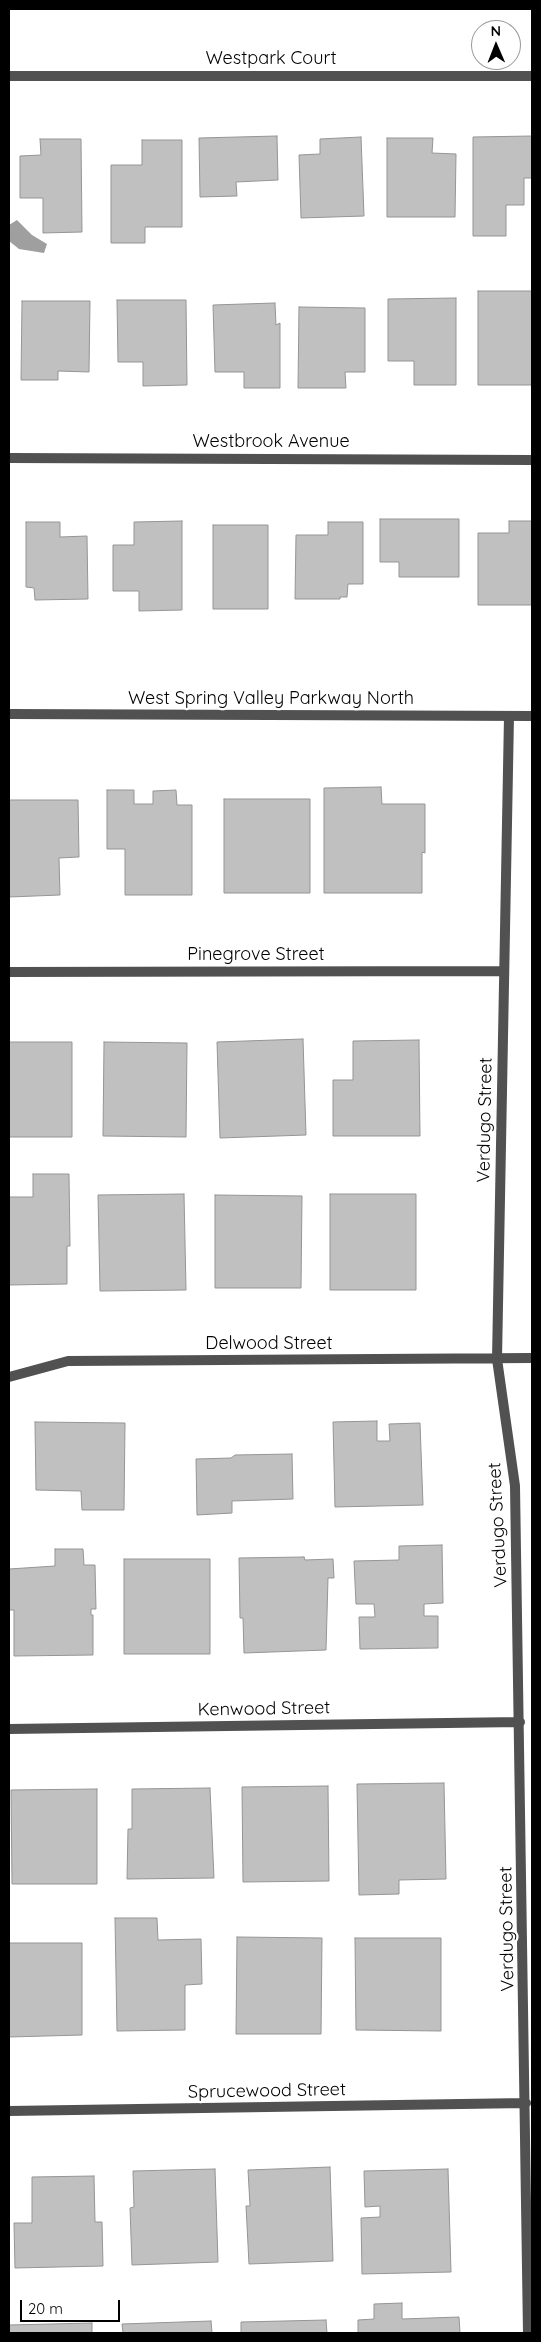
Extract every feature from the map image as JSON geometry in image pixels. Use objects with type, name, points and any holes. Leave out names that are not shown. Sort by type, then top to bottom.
[{"type":"street","name":"Westpark Court","points":[[9,76],[532,76]]},
{"type":"street","name":"Westbrook Avenue","points":[[9,458],[532,460]]},
{"type":"street","name":"West Spring Valley Parkway North","points":[[9,714],[532,716]]},
{"type":"street","name":"Verdugo Street","points":[[509,716],[498,1359],[515,1486],[526,2103],[528,2333]]},
{"type":"street","name":"Pinegrove Street","points":[[9,972],[504,971]]},
{"type":"street","name":"Delwood Street","points":[[9,1377],[68,1361],[532,1358]]},
{"type":"street","name":"Kenwood Street","points":[[9,1729],[520,1722]]},
{"type":"street","name":"Sprucewood Street","points":[[9,2111],[526,2103]]},
{"type":"shaded area","points":[[17,220],[32,235],[47,244],[44,253],[19,249],[9,241],[9,225]]},
{"type":"building","points":[[277,136],[278,180],[236,182],[237,196],[200,197],[199,138]]},
{"type":"building","points":[[532,136],[532,178],[524,178],[524,205],[506,205],[506,236],[473,236],[473,137]]},
{"type":"building","points":[[361,137],[364,216],[301,218],[299,155],[320,154],[320,139]]},
{"type":"building","points":[[387,138],[433,138],[432,153],[456,154],[455,217],[387,217]]},
{"type":"building","points":[[40,139],[81,139],[82,232],[43,233],[43,198],[20,198],[20,156],[41,155]]},
{"type":"building","points":[[142,140],[182,140],[182,227],[145,227],[145,243],[111,243],[111,165],[142,165]]},
{"type":"building","points":[[478,291],[532,291],[532,385],[478,385]]},
{"type":"building","points":[[456,298],[456,385],[414,385],[414,361],[388,361],[388,299]]},
{"type":"building","points":[[117,300],[186,300],[187,385],[143,386],[143,362],[118,362]]},
{"type":"building","points":[[22,301],[90,301],[89,372],[58,371],[58,380],[21,380]]},
{"type":"building","points":[[275,303],[276,325],[280,323],[280,388],[244,388],[244,372],[215,372],[213,305]]},
{"type":"building","points":[[299,307],[365,308],[365,372],[345,372],[346,388],[298,388]]},
{"type":"building","points":[[380,519],[459,519],[459,577],[399,577],[399,562],[380,562]]},
{"type":"building","points":[[182,521],[182,610],[139,611],[139,591],[113,591],[113,545],[134,545],[134,522]]},
{"type":"building","points":[[509,521],[532,521],[532,605],[478,605],[478,533],[509,533]]},
{"type":"building","points":[[26,522],[60,522],[60,537],[87,536],[88,599],[35,600],[34,588],[26,587]]},
{"type":"building","points":[[328,522],[363,522],[363,584],[348,584],[347,597],[340,597],[340,599],[295,599],[296,535],[328,535]]},
{"type":"building","points":[[213,525],[268,525],[268,609],[213,609]]},
{"type":"building","points":[[381,787],[382,804],[425,804],[425,853],[422,852],[422,893],[324,893],[324,788]]},
{"type":"building","points":[[107,790],[134,790],[134,804],[153,804],[153,791],[176,790],[177,805],[192,805],[192,895],[125,895],[125,849],[107,849]]},
{"type":"building","points":[[224,799],[310,799],[310,893],[224,893]]},
{"type":"building","points":[[9,800],[78,800],[79,857],[59,858],[60,895],[9,897]]},
{"type":"building","points":[[303,1039],[306,1135],[220,1138],[217,1042]]},
{"type":"building","points":[[419,1040],[420,1136],[333,1136],[333,1080],[353,1080],[353,1041]]},
{"type":"building","points":[[9,1042],[72,1042],[72,1137],[9,1137]]},
{"type":"building","points":[[104,1042],[187,1043],[186,1137],[103,1136]]},
{"type":"building","points":[[33,1174],[69,1174],[70,1246],[67,1246],[67,1284],[9,1285],[9,1197],[33,1197]]},
{"type":"building","points":[[184,1194],[186,1290],[100,1291],[98,1195]]},
{"type":"building","points":[[330,1194],[416,1194],[416,1290],[330,1290]]},
{"type":"building","points":[[215,1195],[302,1196],[301,1288],[215,1288]]},
{"type":"building","points":[[377,1421],[377,1441],[390,1441],[389,1424],[420,1423],[423,1505],[335,1507],[333,1422]]},
{"type":"building","points":[[35,1422],[125,1423],[124,1510],[82,1510],[81,1491],[36,1490]]},
{"type":"building","points":[[292,1454],[293,1499],[232,1501],[232,1513],[197,1515],[196,1459],[231,1458],[235,1455]]},
{"type":"building","points":[[442,1545],[443,1603],[424,1604],[424,1616],[438,1616],[438,1648],[360,1649],[359,1617],[375,1617],[374,1604],[356,1604],[354,1561],[399,1560],[399,1546]]},
{"type":"building","points":[[55,1549],[83,1549],[84,1565],[95,1565],[96,1609],[91,1609],[91,1615],[93,1615],[93,1655],[14,1656],[14,1610],[9,1610],[9,1569],[55,1566]]},
{"type":"building","points":[[304,1557],[305,1560],[333,1559],[334,1578],[328,1578],[326,1650],[244,1653],[243,1618],[240,1618],[239,1558]]},
{"type":"building","points":[[124,1559],[210,1559],[210,1654],[124,1654]]},
{"type":"building","points":[[444,1783],[446,1879],[399,1880],[399,1894],[359,1895],[357,1784]]},
{"type":"building","points":[[328,1786],[329,1881],[243,1882],[242,1787]]},
{"type":"building","points":[[210,1788],[214,1878],[127,1879],[128,1829],[132,1829],[132,1789]]},
{"type":"building","points":[[97,1789],[97,1884],[12,1884],[11,1790]]},
{"type":"building","points":[[115,1918],[157,1918],[158,1940],[201,1939],[202,1984],[185,1985],[185,2030],[117,2031]]},
{"type":"building","points":[[237,1937],[322,1938],[321,2034],[236,2034]]},
{"type":"building","points":[[355,1938],[441,1938],[441,2031],[356,2030]]},
{"type":"building","points":[[9,1943],[82,1943],[82,2035],[9,2037]]},
{"type":"building","points":[[330,2167],[333,2261],[249,2264],[246,2206],[250,2206],[248,2170]]},
{"type":"building","points":[[215,2169],[218,2262],[132,2265],[130,2208],[134,2207],[133,2171]]},
{"type":"building","points":[[448,2169],[451,2272],[362,2274],[361,2218],[380,2217],[380,2206],[365,2207],[364,2171]]},
{"type":"building","points":[[94,2176],[95,2222],[102,2222],[103,2266],[15,2268],[14,2223],[32,2223],[32,2177]]},
{"type":"building","points":[[402,2303],[402,2319],[459,2317],[460,2333],[358,2333],[358,2320],[374,2319],[374,2304]]},
{"type":"building","points":[[326,2320],[327,2333],[241,2333],[241,2322]]},
{"type":"building","points":[[211,2321],[212,2333],[123,2333],[122,2324]]},
{"type":"building","points":[[92,2323],[92,2333],[9,2333],[9,2325]]}]
